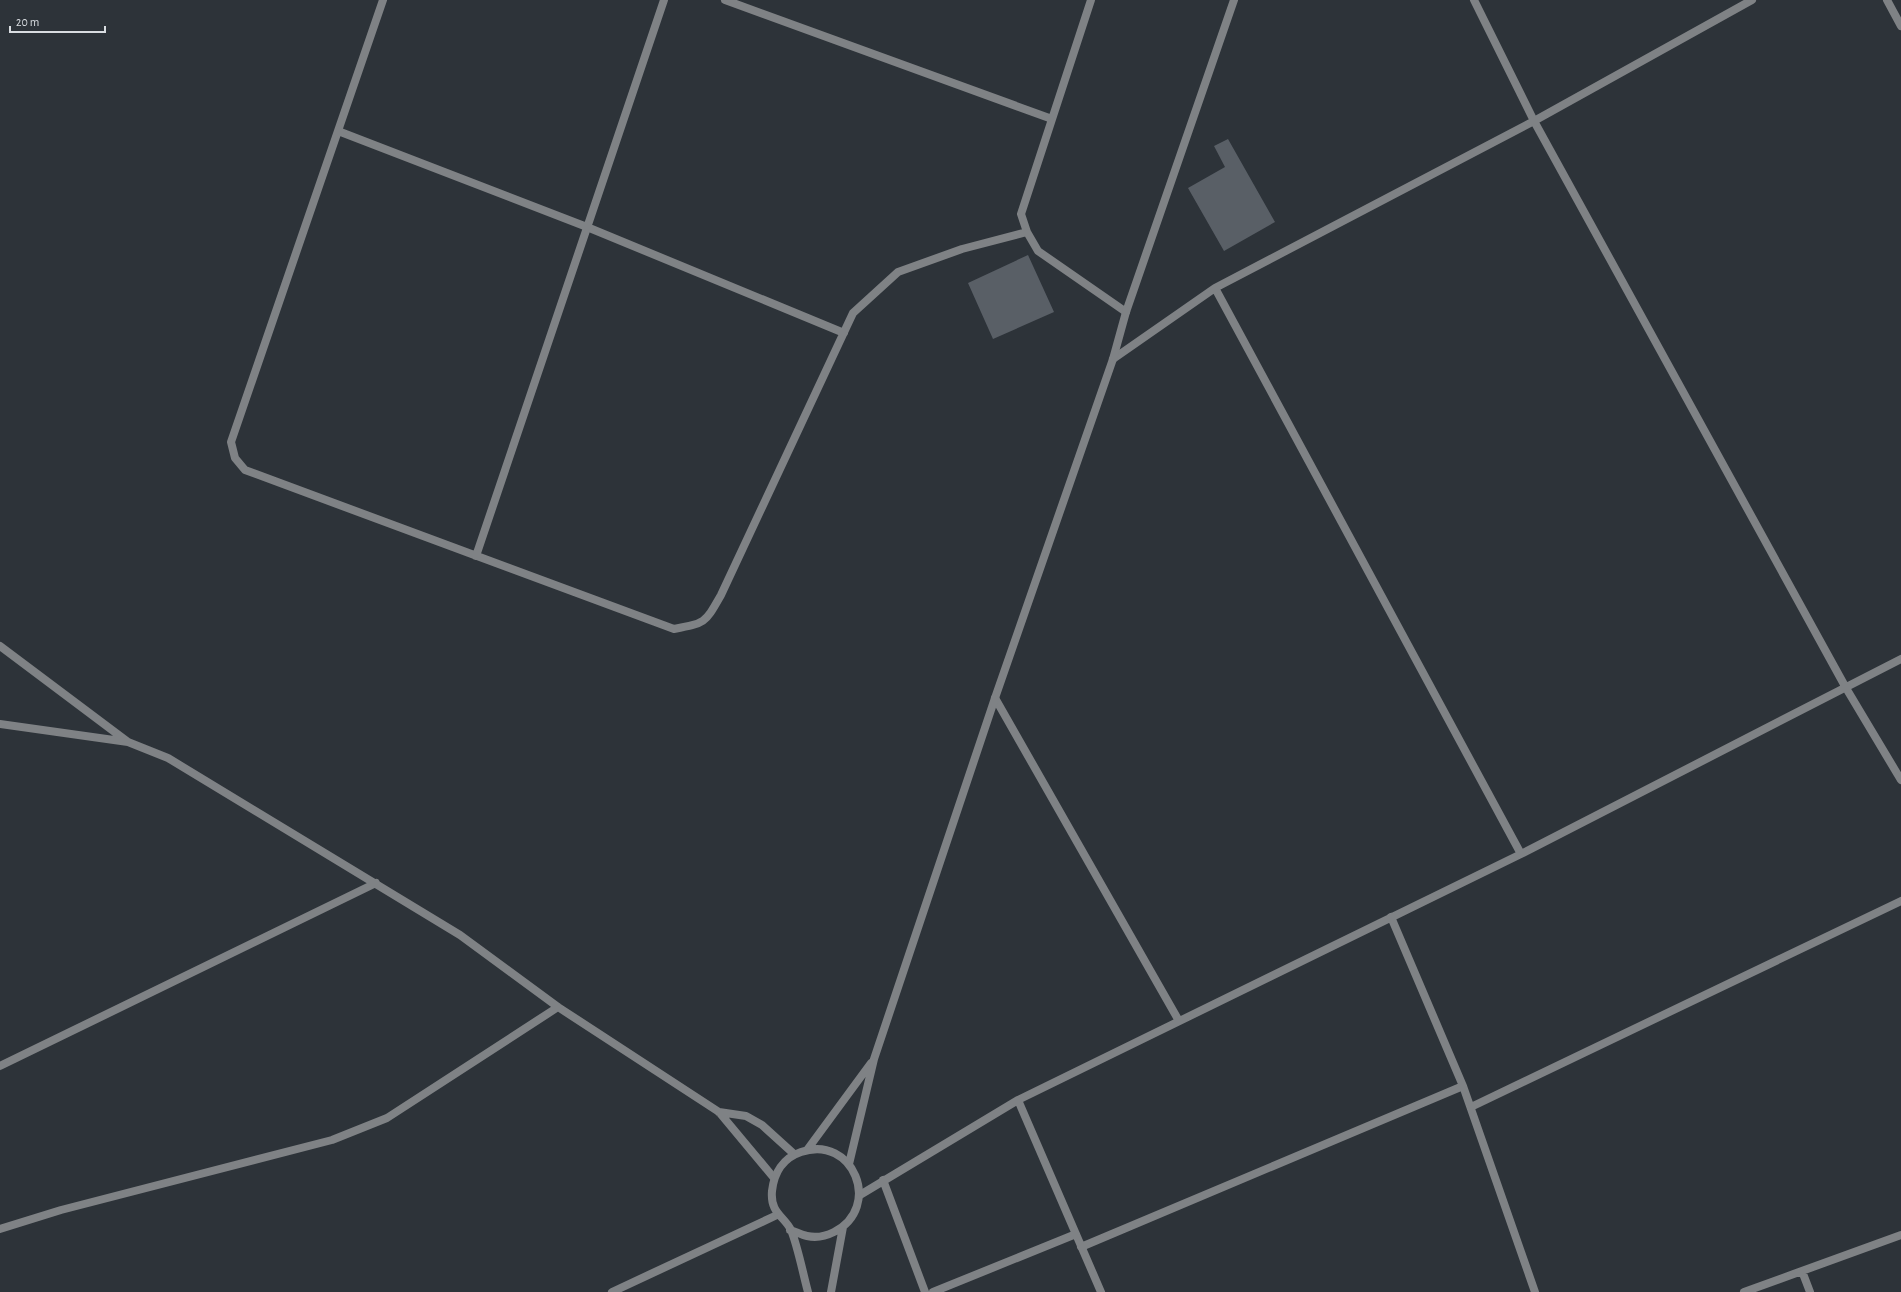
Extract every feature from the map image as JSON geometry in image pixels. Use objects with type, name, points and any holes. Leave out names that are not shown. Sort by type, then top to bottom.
[{"type":"street","points":[[383,0],[231,442],[235,458],[245,470],[674,629],[695,625],[708,619],[721,596],[853,313],[898,272],[962,248],[1027,232]]},
{"type":"street","points":[[476,556],[664,0]]},
{"type":"street","points":[[725,0],[1052,119]]},
{"type":"street","points":[[1091,0],[1021,214],[1027,232],[1038,251],[1126,312]]},
{"type":"street","points":[[849,1164],[874,1059],[995,698],[1113,359],[1126,312],[1234,0]]},
{"type":"street","points":[[1474,0],[1534,121],[1846,688],[1901,780]]},
{"type":"street","points":[[1113,359],[1215,288],[1534,121],[1752,0]]},
{"type":"street","points":[[1888,0],[1901,26]]},
{"type":"street","points":[[338,131],[588,227],[844,333]]},
{"type":"street","points":[[1215,288],[1521,854]]},
{"type":"street","points":[[0,646],[128,742]]},
{"type":"street","points":[[860,1195],[1018,1100],[1521,854],[1901,659]]},
{"type":"street","points":[[995,698],[1179,1021]]},
{"type":"street","points":[[0,724],[128,742],[168,758],[460,935],[558,1007],[719,1112],[774,1178]]},
{"type":"street","points":[[0,1066],[376,883]]},
{"type":"street","points":[[1471,1107],[1901,901]]},
{"type":"street","points":[[1391,917],[1463,1086],[1535,1292]]},
{"type":"street","points":[[0,1229],[68,1208],[332,1140],[387,1118],[558,1007]]},
{"type":"street","points":[[808,1150],[874,1059]]},
{"type":"street","points":[[1081,1247],[1463,1086]]},
{"type":"street","points":[[1018,1100],[1101,1292]]},
{"type":"street","points":[[719,1112],[746,1116],[762,1125],[794,1154]]},
{"type":"street","points":[[790,1230],[808,1236],[827,1236],[843,1227],[855,1213],[860,1195],[857,1178],[849,1164],[836,1154],[822,1149],[808,1150],[794,1154],[782,1165],[774,1178],[772,1197],[777,1215],[790,1230],[808,1292]]},
{"type":"street","points":[[883,1180],[925,1292]]},
{"type":"street","points":[[612,1292],[777,1215]]},
{"type":"street","points":[[831,1292],[843,1227]]},
{"type":"street","points":[[933,1292],[1076,1234]]},
{"type":"street","points":[[1744,1292],[1901,1235]]},
{"type":"street","points":[[1802,1271],[1810,1292]]},
{"type":"building","points":[[1228,139],[1275,222],[1224,251],[1188,188],[1225,167],[1214,146]]},
{"type":"building","points":[[1028,255],[1054,312],[993,339],[968,283]]}]
